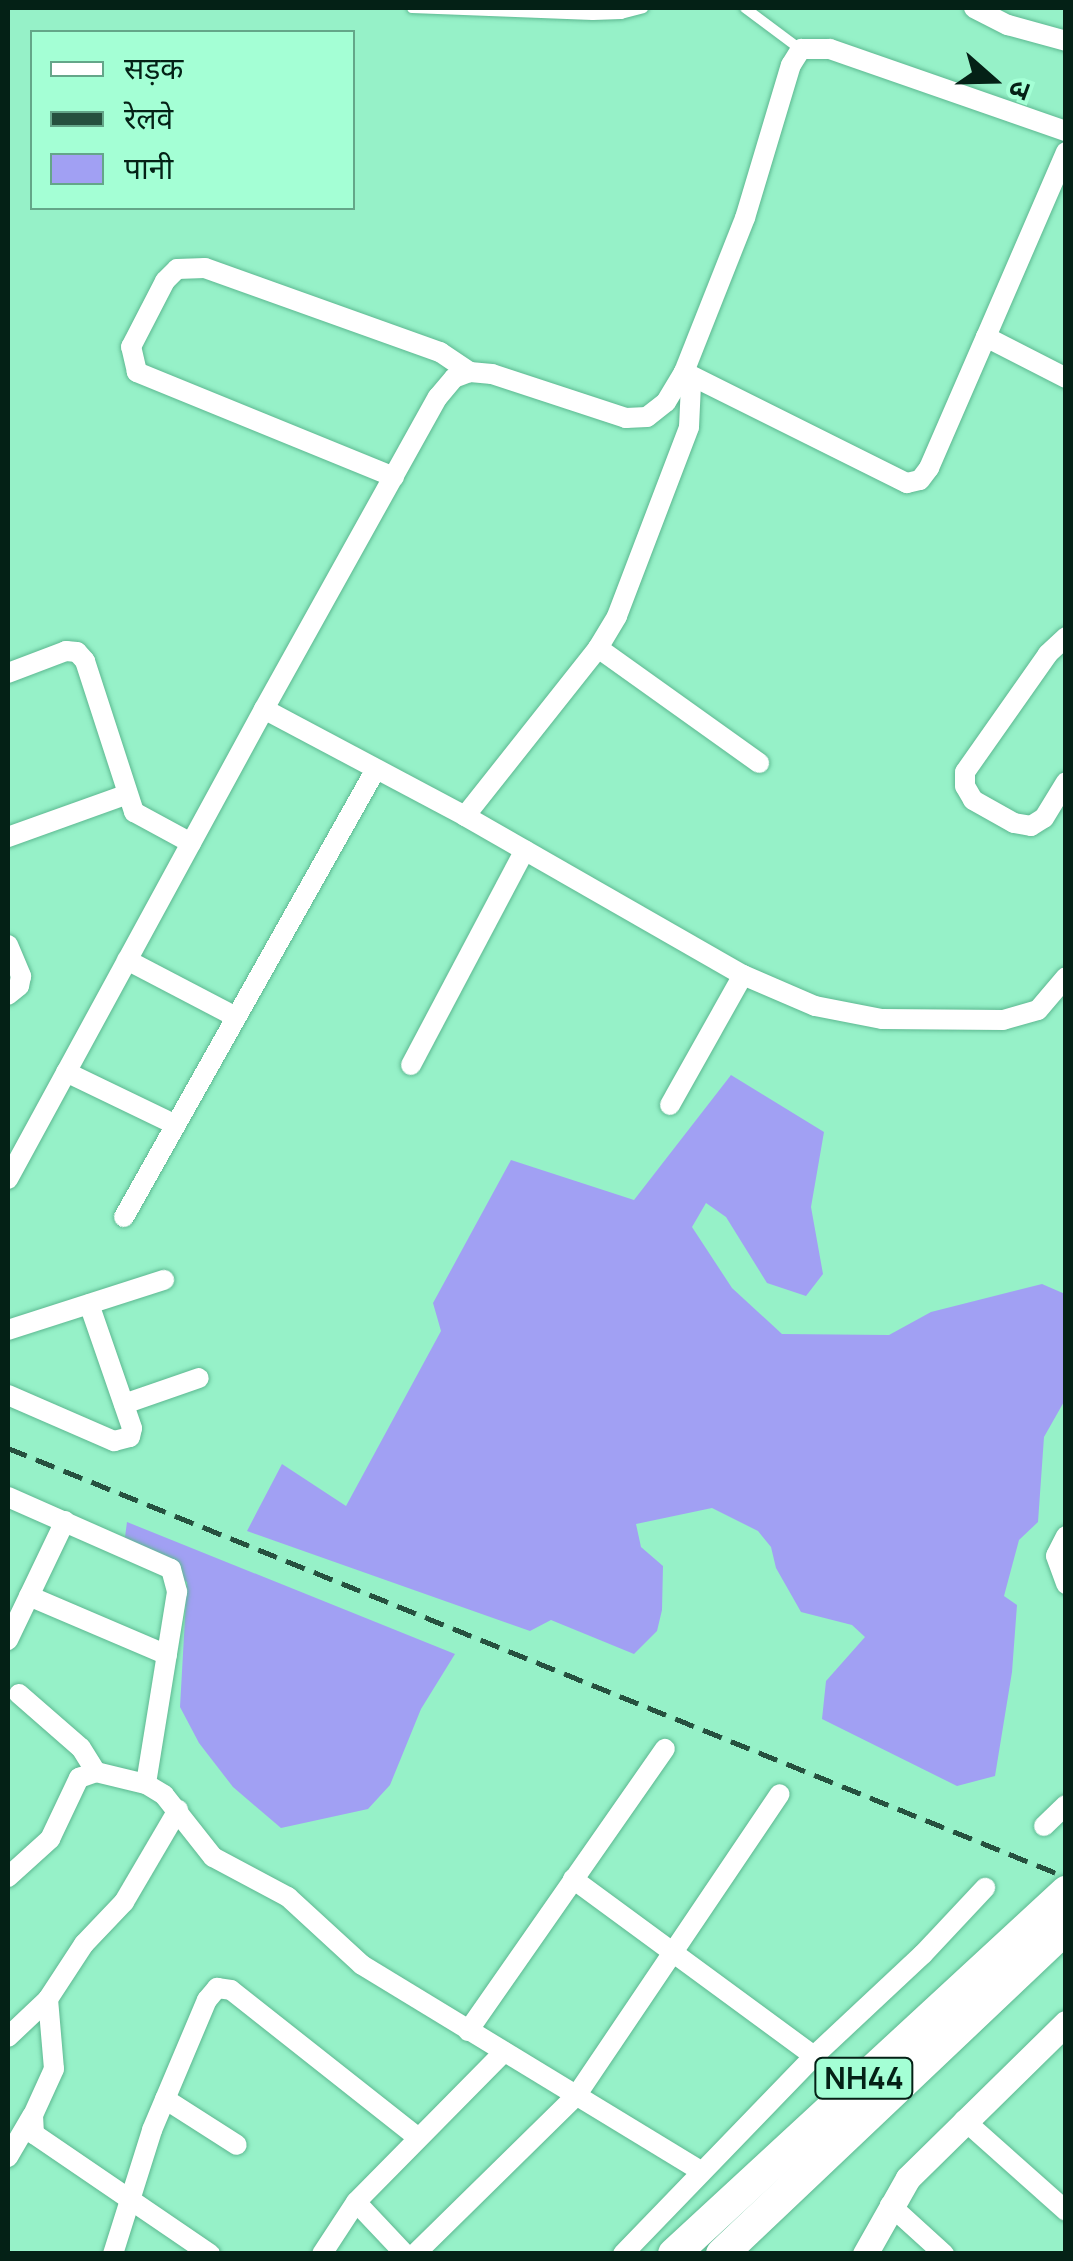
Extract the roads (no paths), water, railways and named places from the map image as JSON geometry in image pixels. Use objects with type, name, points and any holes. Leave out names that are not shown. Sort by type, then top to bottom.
[{"type":"highway","name":"NH44","points":[[674,2254],[1062,1907]]},
{"type":"highway","name":"NH44","points":[[722,2254],[1062,1907]]},
{"type":"street","points":[[974,8],[1008,25],[1066,41]]},
{"type":"street","points":[[8,1179],[264,709],[438,398],[454,378],[470,372],[492,374],[626,418],[647,417],[666,402],[684,372],[744,218],[791,65],[800,49],[830,49],[1066,131]]},
{"type":"street","points":[[684,372],[907,484],[920,480],[929,468],[1066,152]]},
{"type":"street","points":[[394,477],[137,372],[130,347],[165,282],[177,269],[205,268],[440,352],[470,372]]},
{"type":"street","points":[[986,338],[1066,378]]},
{"type":"street","points":[[465,816],[598,648],[616,616],[689,428],[691,386],[684,372]]},
{"type":"street","points":[[1066,637],[1048,654],[965,772],[965,786],[973,800],[1014,823],[1032,826],[1044,818],[1066,782]]},
{"type":"street","points":[[598,648],[759,762]]},
{"type":"street","points":[[8,673],[66,651],[77,652],[85,661],[128,794],[141,818],[191,843]]},
{"type":"street","points":[[264,709],[465,816],[743,974],[815,1006],[912,1020],[1025,1016],[1038,1010],[1066,976]]},
{"type":"street","points":[[124,1216],[376,769]]},
{"type":"street","points":[[8,837],[128,794]]},
{"type":"street","points":[[411,1066],[526,850]]},
{"type":"street","points":[[8,945],[20,976],[19,986],[8,995]]},
{"type":"street","points":[[127,960],[236,1018]]},
{"type":"street","points":[[670,1105],[743,974]]},
{"type":"street","points":[[66,1072],[176,1125]]},
{"type":"street","points":[[8,1330],[164,1280]]},
{"type":"street","points":[[8,1395],[124,1442],[132,1428],[89,1304]]},
{"type":"street","points":[[124,1404],[199,1378]]},
{"type":"street","points":[[8,1497],[171,1569],[178,1592],[146,1784]]},
{"type":"street","points":[[8,1640],[65,1521]]},
{"type":"street","points":[[1066,1536],[1056,1556],[1066,1584]]},
{"type":"street","points":[[29,1596],[167,1656]]},
{"type":"street","points":[[19,1694],[82,1748],[96,1772]]},
{"type":"street","points":[[468,2031],[665,1749]]},
{"type":"street","points":[[8,1877],[50,1839],[79,1778],[96,1772],[146,1784],[178,1810],[213,1857],[288,1898],[341,1950],[701,2171]]},
{"type":"street","points":[[415,2254],[576,2096],[780,1794]]},
{"type":"street","points":[[1044,1826],[1066,1805]]},
{"type":"street","points":[[8,2037],[48,1999],[84,1944],[134,1888],[178,1810]]},
{"type":"street","points":[[572,1879],[814,2056]]},
{"type":"street","points":[[623,2254],[814,2056],[923,1954],[985,1888]]},
{"type":"street","points":[[113,2254],[165,2099],[207,2000],[217,1988],[224,1988],[417,2137]]},
{"type":"street","points":[[8,2157],[54,2068],[48,1999]]},
{"type":"street","points":[[866,2254],[908,2178],[1064,2027]]},
{"type":"street","points":[[322,2254],[356,2202],[504,2052]]},
{"type":"street","points":[[165,2099],[237,2145]]},
{"type":"street","points":[[33,2114],[34,2134],[44,2144],[210,2254]]},
{"type":"street","points":[[964,2120],[1066,2210]]},
{"type":"street","points":[[356,2202],[405,2254]]},
{"type":"street","points":[[890,2205],[944,2254]]},
{"type":"lane","points":[[412,8],[593,15],[643,8]]},
{"type":"lane","points":[[746,8],[800,49]]},
{"type":"water","points":[[731,1075],[824,1132],[811,1207],[823,1274],[806,1296],[767,1283],[726,1217],[706,1203],[692,1227],[732,1288],[782,1334],[889,1335],[931,1312],[1042,1284],[1065,1294],[1065,1400],[1044,1437],[1038,1522],[1019,1540],[1004,1596],[1017,1605],[1012,1672],[995,1776],[957,1786],[822,1719],[826,1681],[865,1637],[852,1625],[801,1612],[776,1568],[771,1547],[758,1531],[712,1508],[636,1524],[641,1547],[663,1566],[662,1610],[657,1631],[634,1654],[551,1620],[530,1631],[247,1531],[282,1464],[346,1506],[441,1331],[433,1303],[511,1160],[634,1200]]},
{"type":"water","points":[[127,1522],[455,1654],[421,1709],[390,1785],[368,1809],[281,1828],[233,1787],[199,1743],[180,1707],[187,1582],[123,1552]]},
{"type":"railway","points":[[8,1448],[1066,1877]]}]
